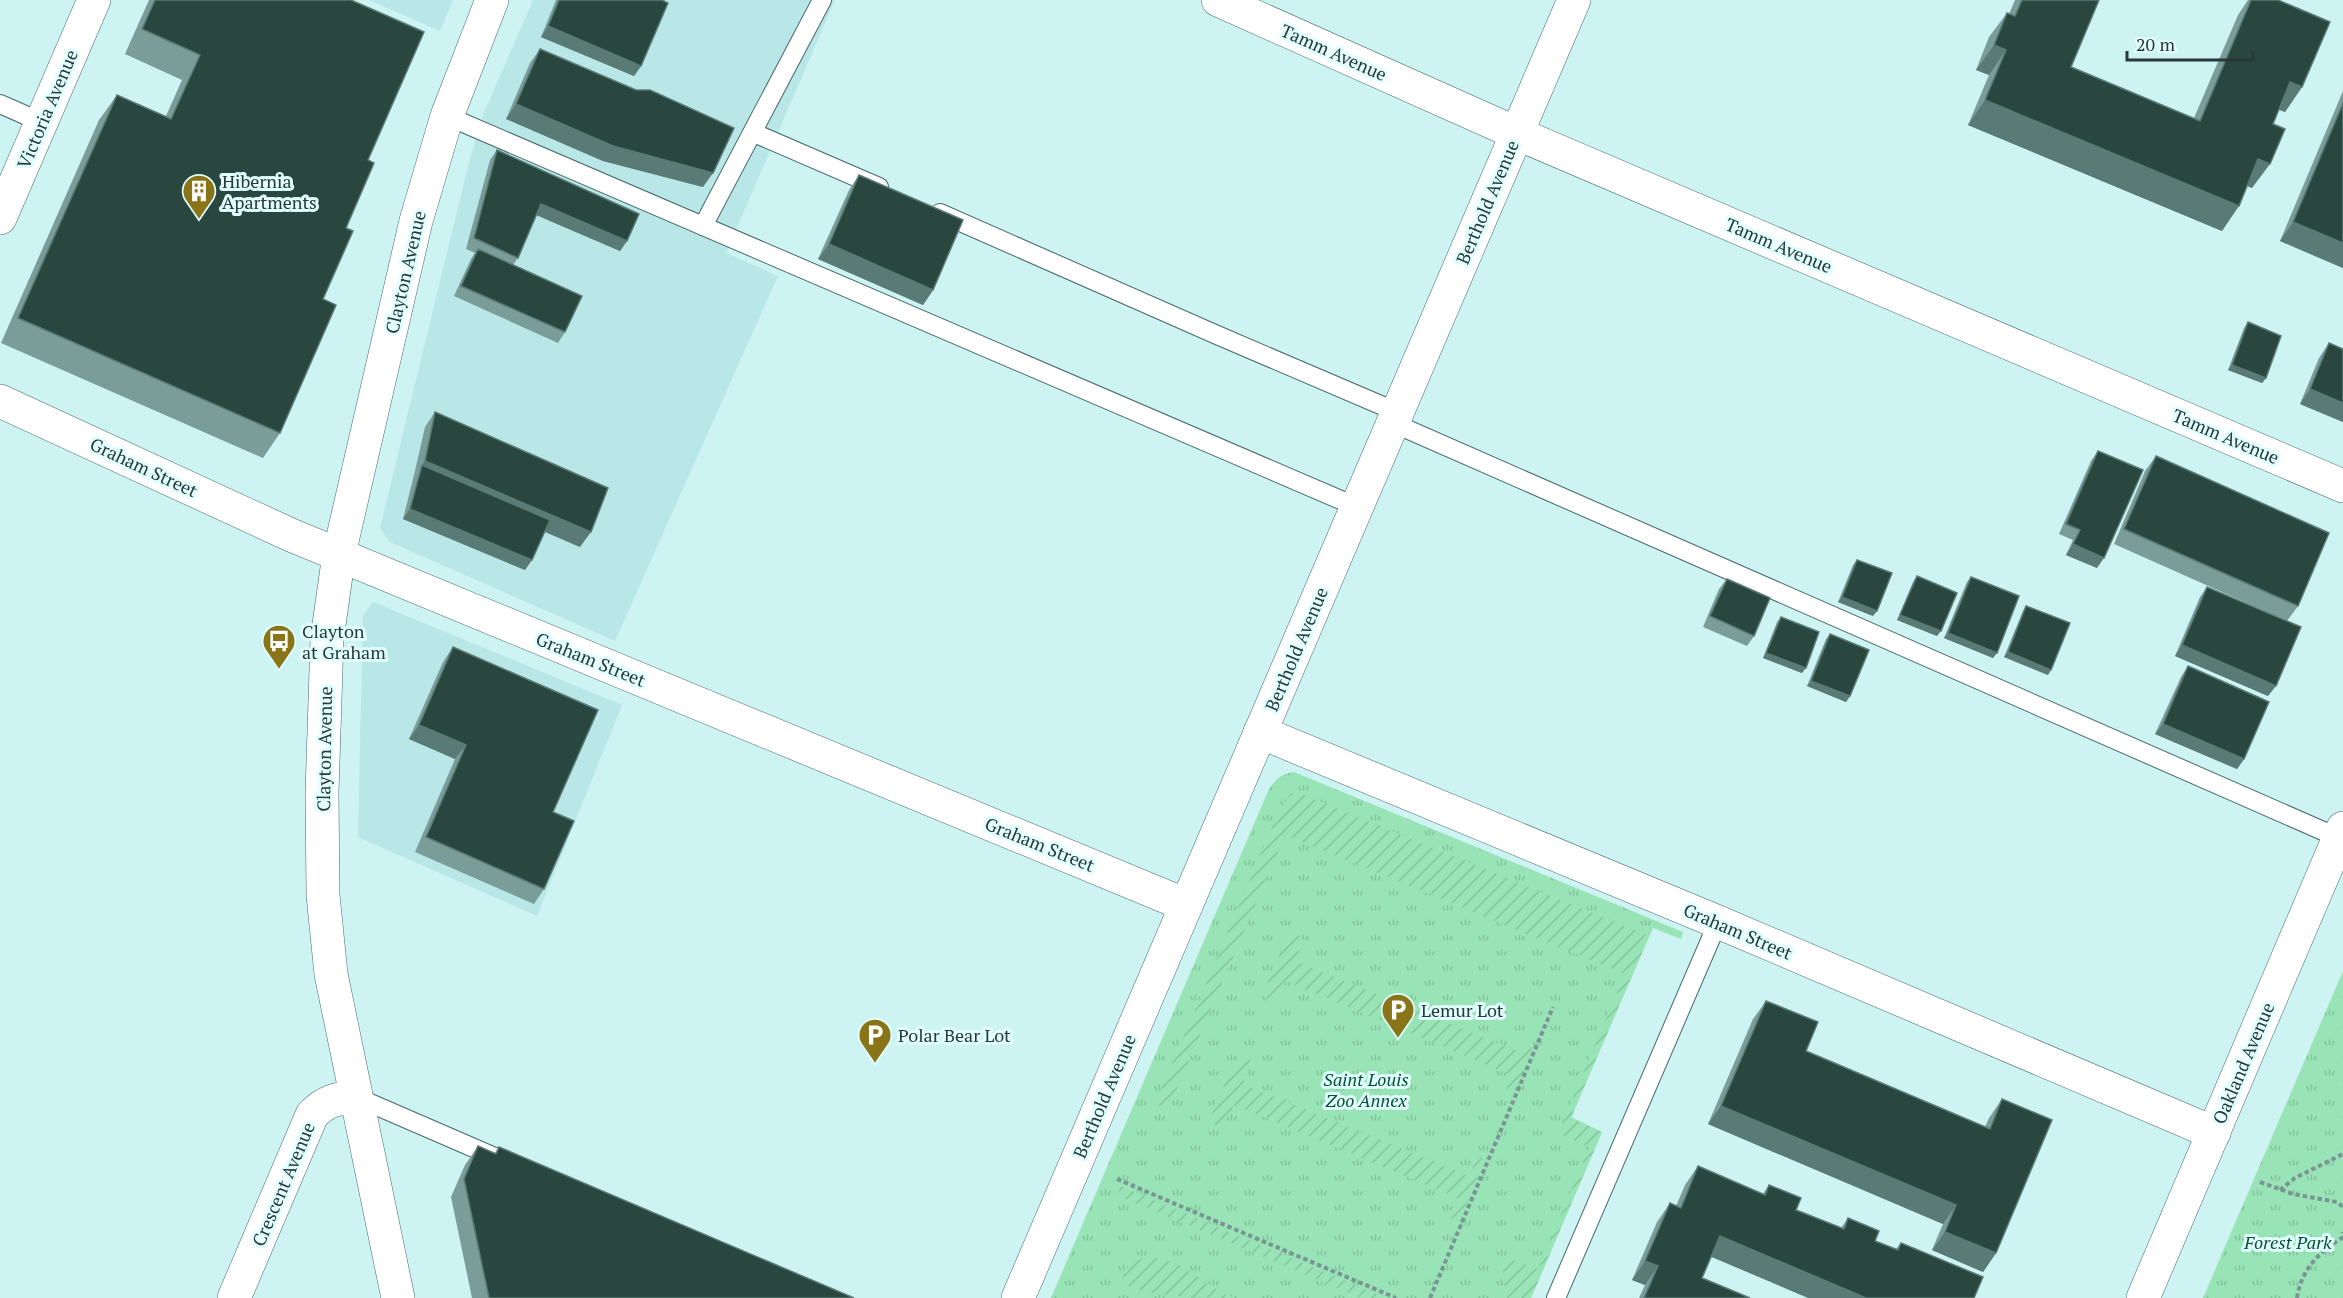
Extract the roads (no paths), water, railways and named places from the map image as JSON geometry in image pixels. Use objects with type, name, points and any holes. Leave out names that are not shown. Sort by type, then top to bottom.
[{"type":"street","name":"Victoria Avenue","points":[[0,218],[94,0]]},
{"type":"street","name":"Clayton Avenue","points":[[398,1298],[331,974],[323,895],[324,704],[327,639],[339,554],[416,221],[447,116],[492,0]]},
{"type":"street","name":"Tamm Avenue","points":[[1218,0],[1516,133],[2343,486]]},
{"type":"street","name":"Berthold Avenue","points":[[1018,1298],[1574,0]]},
{"type":"street","name":"Graham Street","points":[[0,401],[282,531],[1186,905]]},
{"type":"street","name":"Graham Street","points":[[1260,732],[1718,922],[2214,1133]]},
{"type":"street","name":"Oakland Avenue","points":[[2143,1298],[2341,833]]},
{"type":"street","name":"Crescent Avenue","points":[[234,1298],[312,1114],[321,1105],[337,1098],[356,1097]]},
{"type":"lane","points":[[703,226],[822,0]]},
{"type":"lane","points":[[0,104],[41,122]]},
{"type":"lane","points":[[447,116],[1357,507]]},
{"type":"lane","points":[[754,133],[894,193]]},
{"type":"lane","points":[[926,207],[1217,335],[1395,417],[2341,833]]},
{"type":"lane","points":[[1556,1298],[1718,922]]},
{"type":"lane","points":[[356,1097],[509,1163]]},
{"type":"place","name":"Hibernia Apartments","points":[[199,220]]},
{"type":"place","name":"Clayton at Graham","points":[[279,670]]},
{"type":"place","name":"Lemur Lot","points":[[1398,1039]]},
{"type":"place","name":"Polar Bear Lot","points":[[875,1064]]},
{"type":"park label","name":"Saint Louis Zoo Annex","points":[[1366,1089]]},
{"type":"park label","name":"Forest Park","points":[[2288,1242]]}]
